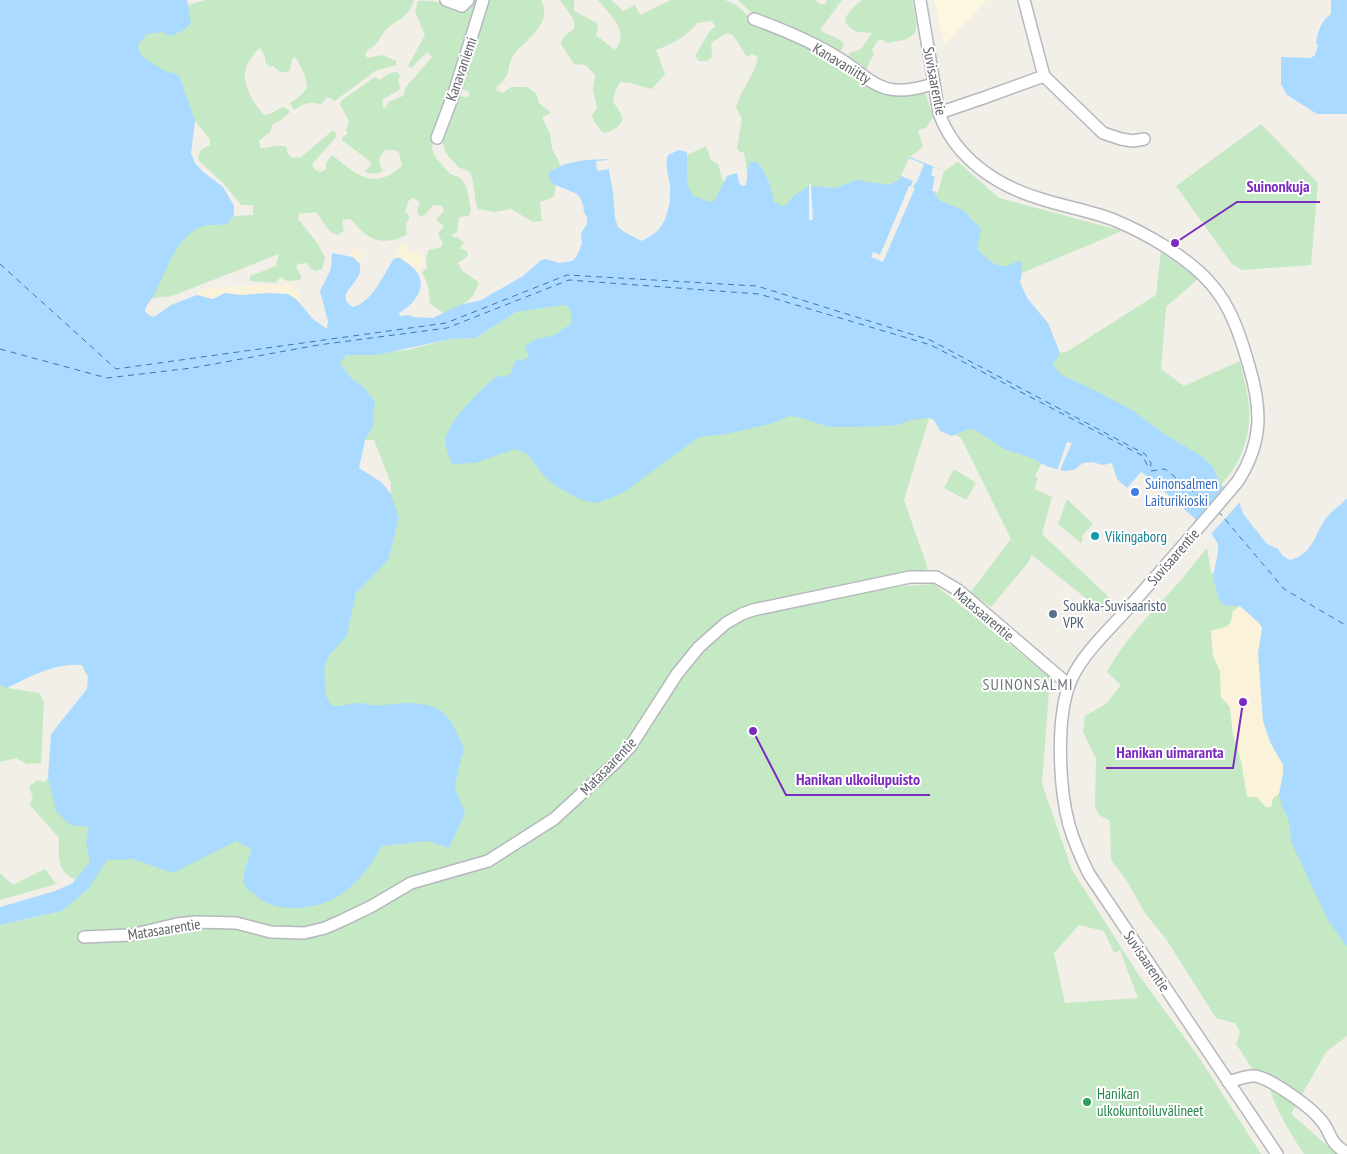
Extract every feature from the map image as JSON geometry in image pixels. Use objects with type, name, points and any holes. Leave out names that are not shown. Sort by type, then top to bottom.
[{"type":"street","points":[[446,0],[465,3]]},
{"type":"street","name":"Kanavaniemi","points":[[437,138],[454,93],[483,0]]},
{"type":"street","name":"Suvisaarentie","points":[[920,0],[939,113],[956,146],[969,160],[994,179],[1040,199],[1093,213],[1129,227],[1184,260],[1211,284],[1223,300],[1234,322],[1252,376],[1258,408],[1258,435],[1250,462],[1238,481],[1096,645],[1074,674],[1069,685],[1062,719],[1062,762],[1065,801],[1076,848],[1097,887],[1277,1154]]},
{"type":"street","points":[[1024,0],[1044,76],[1103,133],[1133,141],[1144,139]]},
{"type":"street","name":"Kanavaniitty","points":[[754,19],[790,32],[840,59],[885,88],[903,90],[934,84]]},
{"type":"street","points":[[939,113],[1044,76]]},
{"type":"street","name":"Matasaarentie","points":[[84,938],[131,935],[177,924],[196,922],[236,923],[271,932],[304,933],[325,928],[343,920],[372,906],[410,883],[488,861],[554,819],[604,773],[630,747],[677,674],[699,647],[726,623],[753,610],[876,583],[910,577],[936,577],[958,590],[1069,685]]},
{"type":"street","points":[[1228,1082],[1254,1076],[1274,1085],[1304,1104],[1320,1118],[1332,1142],[1336,1147],[1347,1153]]},
{"type":"shaded area","points":[[934,0],[987,0],[944,45]]},
{"type":"green space","points":[[94,0],[187,0],[189,5],[205,0],[414,0],[407,14],[389,27],[375,45],[367,50],[365,55],[368,58],[382,55],[396,61],[396,65],[375,71],[335,101],[327,97],[321,105],[307,103],[294,110],[290,103],[307,88],[300,64],[295,57],[292,59],[290,70],[279,71],[273,66],[270,67],[265,62],[265,56],[260,48],[247,64],[245,72],[250,95],[264,115],[270,114],[282,107],[290,112],[272,125],[270,132],[259,141],[261,148],[283,146],[287,147],[287,152],[292,158],[301,157],[332,131],[335,131],[336,137],[312,164],[315,170],[321,172],[326,169],[326,163],[332,155],[357,174],[373,179],[392,174],[402,166],[399,152],[385,150],[379,160],[383,171],[377,173],[365,172],[372,163],[342,140],[348,133],[346,131],[349,121],[340,104],[342,100],[375,77],[380,80],[388,74],[395,72],[398,72],[400,77],[398,79],[400,89],[382,100],[383,107],[386,108],[388,102],[403,96],[406,87],[432,57],[427,52],[411,68],[408,66],[425,35],[415,11],[418,1],[456,5],[480,0],[434,133],[432,149],[436,158],[450,174],[459,177],[467,189],[471,211],[468,216],[459,217],[457,232],[452,235],[454,238],[456,237],[464,242],[460,248],[467,251],[468,256],[458,263],[462,271],[479,282],[470,299],[444,313],[430,304],[428,286],[422,272],[427,268],[426,257],[429,250],[441,247],[443,243],[438,234],[444,226],[436,220],[444,211],[442,206],[433,205],[426,214],[420,217],[417,212],[420,202],[413,198],[409,200],[405,211],[410,217],[406,223],[407,234],[388,241],[368,236],[350,219],[342,220],[344,231],[338,235],[328,229],[316,212],[299,214],[298,219],[318,244],[325,258],[322,269],[316,271],[311,269],[307,263],[298,264],[296,267],[301,276],[300,280],[287,281],[281,277],[275,283],[250,281],[250,276],[276,266],[279,254],[172,296],[152,298],[174,251],[187,236],[200,227],[226,223],[234,216],[253,215],[253,205],[241,205],[223,183],[199,161],[198,157],[201,150],[210,145],[210,139],[195,121],[186,100],[143,68]]},
{"type":"green space","points":[[485,0],[541,0],[544,9],[541,24],[513,56],[506,78],[497,86],[496,90],[503,93],[511,87],[527,87],[536,93],[539,103],[551,113],[542,117],[550,134],[552,149],[560,167],[553,169],[551,183],[556,185],[554,197],[540,202],[542,221],[533,222],[511,209],[494,212],[478,209],[473,180],[469,171],[458,167],[446,153],[441,139],[453,99],[460,96],[468,97],[470,92],[462,89],[460,83]]},
{"type":"green space","points":[[560,0],[574,0],[574,11],[597,23],[596,35],[615,50],[621,36],[620,30],[617,23],[598,0],[611,0],[623,11],[635,5],[640,15],[671,0],[725,0],[736,5],[746,14],[751,24],[782,34],[850,68],[878,92],[899,95],[925,91],[933,117],[927,127],[918,131],[923,147],[910,157],[899,180],[800,222],[746,185],[748,180],[744,152],[740,152],[737,148],[742,119],[736,107],[754,70],[758,57],[752,54],[747,57],[733,35],[727,33],[711,43],[712,57],[707,61],[699,61],[695,55],[715,27],[712,21],[697,23],[678,40],[656,50],[665,74],[652,89],[620,82],[613,102],[623,119],[615,129],[603,133],[592,116],[597,108],[593,90],[595,75],[586,65],[574,64],[561,44],[563,37],[574,29],[574,21]]},
{"type":"green space","points":[[738,0],[815,0],[820,4],[825,4],[827,0],[842,0],[820,30],[842,42],[844,44],[842,49],[838,52],[755,16]]},
{"type":"green space","points":[[862,0],[912,0],[916,20],[915,32],[907,39],[887,43],[881,39],[877,41],[872,50],[874,54],[864,73],[846,61],[850,53],[861,49],[872,33],[856,31],[845,22],[849,12]]},
{"type":"green space","points":[[1261,124],[1318,183],[1311,265],[1242,270],[1232,264],[1176,186]]},
{"type":"green space","points":[[706,146],[711,160],[718,164],[723,182],[725,179],[702,266],[688,186],[687,155]]},
{"type":"green space","points":[[958,162],[999,198],[1122,231],[1022,273],[1020,281],[922,236],[944,171]]},
{"type":"green space","points":[[1161,251],[1198,279],[1166,307],[1161,369],[1184,386],[1240,361],[1247,390],[1248,429],[1239,459],[1221,485],[1219,480],[1039,369],[1060,353],[1068,351],[1156,295]]},
{"type":"green space","points":[[541,301],[795,324],[934,420],[929,418],[904,500],[928,569],[888,577],[888,587],[934,584],[1050,677],[1042,784],[1072,870],[1138,974],[1200,1059],[1261,1154],[0,1154],[0,925],[62,911],[75,879],[64,872],[60,863],[59,838],[29,804],[33,798],[29,786],[38,780],[45,782],[48,778],[62,780],[298,697],[391,493],[391,483],[374,440],[365,440],[374,424],[328,357],[407,350],[451,339],[476,338],[516,312],[544,307]],"holes":[[[1079,925],[1104,931],[1114,953],[1120,950],[1138,998],[1065,1003],[1054,953]]]},
{"type":"green space","points":[[971,401],[1061,425],[1035,476],[1038,478],[1034,489],[1052,497],[1042,534],[1113,601],[1103,612],[1032,555],[1027,564],[991,607],[970,593],[1011,539],[961,438],[956,435]]},
{"type":"green space","points":[[954,469],[976,483],[966,500],[944,488]]},
{"type":"green space","points":[[1067,499],[1093,524],[1081,537],[1083,540],[1081,543],[1058,524]]},
{"type":"green space","points":[[1207,548],[1211,573],[1218,572],[1270,605],[1233,611],[1231,621],[1227,626],[1211,631],[1213,656],[1220,671],[1221,697],[1230,707],[1233,734],[1241,760],[1257,797],[1266,807],[1279,794],[1347,834],[1347,1036],[1326,1052],[1291,1114],[1330,1148],[1341,1154],[1304,1154],[1277,1107],[1266,1076],[1254,1071],[1236,1044],[1240,1032],[1235,1023],[1216,1018],[1166,939],[1145,913],[1127,881],[1111,860],[1110,821],[1099,815],[1095,806],[1096,759],[1083,732],[1085,716],[1106,704],[1121,685],[1107,672],[1114,660],[1137,629]]},
{"type":"green space","points":[[0,671],[7,688],[39,693],[44,702],[41,763],[27,764],[16,758],[0,762]]},
{"type":"green space","points":[[45,869],[56,884],[0,900],[0,873],[13,885]]},
{"type":"sand","points":[[402,243],[423,258],[423,265],[418,273],[400,258],[396,258]]},
{"type":"sand","points":[[354,249],[361,250],[360,264],[353,257],[349,257]]},
{"type":"sand","points":[[289,284],[296,288],[300,295],[298,301],[288,294],[241,295],[225,293],[213,299],[197,295],[201,290],[212,288]]},
{"type":"sand","points":[[1240,606],[1262,628],[1270,742],[1283,765],[1279,794],[1273,798],[1271,807],[1266,807],[1257,797],[1247,797],[1241,760],[1233,734],[1230,707],[1221,697],[1220,671],[1213,656],[1211,631],[1227,626],[1231,621],[1233,611]]},
{"type":"water","points":[[0,0],[187,0],[191,23],[184,30],[171,36],[162,32],[147,34],[138,45],[139,52],[144,58],[165,71],[177,74],[180,78],[195,121],[191,153],[195,163],[202,171],[223,187],[234,206],[234,216],[227,224],[207,225],[196,229],[181,243],[146,307],[145,311],[154,317],[171,305],[197,295],[213,299],[225,293],[241,295],[288,294],[296,299],[313,319],[327,329],[328,321],[320,291],[331,269],[332,253],[353,257],[360,264],[358,277],[346,295],[348,303],[353,307],[366,300],[381,281],[393,260],[400,258],[417,272],[421,285],[413,302],[399,313],[400,316],[433,318],[460,305],[481,300],[523,276],[541,260],[546,259],[559,263],[572,261],[576,257],[582,244],[581,233],[587,224],[581,199],[577,194],[551,183],[548,174],[568,163],[607,159],[613,192],[615,218],[618,227],[642,241],[655,233],[666,217],[670,192],[667,159],[668,155],[679,150],[687,152],[688,186],[693,196],[710,202],[715,200],[727,176],[737,173],[739,183],[742,186],[746,185],[749,162],[757,162],[770,185],[774,202],[784,207],[795,195],[809,186],[835,188],[857,180],[888,185],[899,180],[910,157],[944,171],[935,195],[941,201],[963,210],[981,229],[977,248],[979,251],[989,260],[1001,266],[1021,261],[1022,273],[1020,282],[1027,298],[1048,323],[1060,353],[1053,364],[1060,374],[1132,410],[1166,435],[1201,456],[1213,467],[1221,485],[1239,502],[1244,515],[1267,544],[1278,549],[1283,556],[1290,560],[1298,557],[1313,543],[1327,517],[1347,498],[1347,947],[1328,920],[1292,844],[1288,817],[1282,807],[1279,794],[1283,765],[1270,742],[1263,721],[1258,653],[1262,628],[1240,606],[1226,606],[1219,600],[1213,577],[1218,544],[1212,534],[1147,476],[1141,472],[1127,488],[1117,479],[1112,463],[1103,465],[1092,462],[1083,463],[1074,470],[1064,471],[1006,450],[974,429],[969,429],[952,436],[940,431],[934,420],[929,418],[910,420],[898,425],[829,427],[789,416],[773,423],[727,434],[699,437],[624,492],[597,503],[581,500],[559,488],[545,477],[527,454],[515,449],[475,463],[452,464],[447,451],[446,437],[454,421],[476,395],[491,381],[497,376],[502,377],[511,374],[514,363],[519,359],[522,361],[529,357],[525,346],[534,340],[554,335],[571,324],[571,312],[567,305],[516,312],[476,338],[451,339],[376,355],[346,355],[340,363],[351,378],[364,387],[375,402],[374,424],[365,440],[359,468],[381,482],[391,494],[399,518],[388,560],[356,593],[347,635],[328,657],[324,668],[326,696],[332,706],[359,703],[371,705],[419,704],[438,709],[450,720],[464,749],[455,787],[465,813],[449,848],[428,841],[382,846],[364,873],[340,895],[320,904],[296,908],[284,908],[263,901],[245,886],[245,868],[252,849],[236,841],[173,873],[133,859],[107,860],[89,888],[62,911],[0,925],[0,907],[55,891],[73,883],[90,862],[86,841],[89,827],[70,825],[56,811],[48,778],[51,734],[87,689],[88,677],[82,665],[53,668],[7,688],[0,685]]},
{"type":"water","points":[[1331,0],[1347,0],[1347,114],[1317,114],[1287,95],[1281,84],[1281,57],[1311,58],[1315,55],[1319,30],[1322,23],[1331,14]]},
{"type":"pier","points":[[909,158],[924,164],[883,262],[871,257],[873,252],[880,255],[909,186],[911,186],[913,181],[901,176]]},
{"type":"pier","points":[[608,160],[609,169],[597,171],[596,161]]},
{"type":"pier","points":[[933,167],[944,171],[938,192],[932,191],[935,177],[931,175]]},
{"type":"pier","points":[[809,183],[811,184],[813,220],[809,220]]},
{"type":"pier","points":[[1067,442],[1072,443],[1059,472],[1057,471]]},
{"type":"pier","points":[[1227,487],[1241,501],[1210,535],[1195,522]]},
{"type":"ferry route","points":[[0,264],[116,369],[446,323],[567,275],[757,286],[930,340],[1145,454],[1151,463],[1150,471]]},
{"type":"ferry route","points":[[0,349],[107,378],[192,368],[318,345],[447,328],[569,280],[759,294],[931,345],[1143,456],[1149,469]]},
{"type":"ferry route","points":[[1151,471],[1165,469],[1211,506]]},
{"type":"ferry route","points":[[1218,511],[1284,589],[1347,626]]},
{"type":"place","name":"Suinonkuja","points":[[1175,243]]},
{"type":"place","name":"Suinonsalmen Laiturikioski","points":[[1135,492]]},
{"type":"place","name":"Vikingaborg","points":[[1095,536]]},
{"type":"place","name":"Soukka-Suvisaaristo VPK","points":[[1053,614]]},
{"type":"place","name":"Hanikan uimaranta","points":[[1243,702]]},
{"type":"place","name":"Hanikan ulkoilupuisto","points":[[753,731]]},
{"type":"place","name":"Hanikan ulkokuntoiluvälineet","points":[[1087,1102]]},
{"type":"district","name":"SUINONSALMI","points":[[1028,684]]}]
